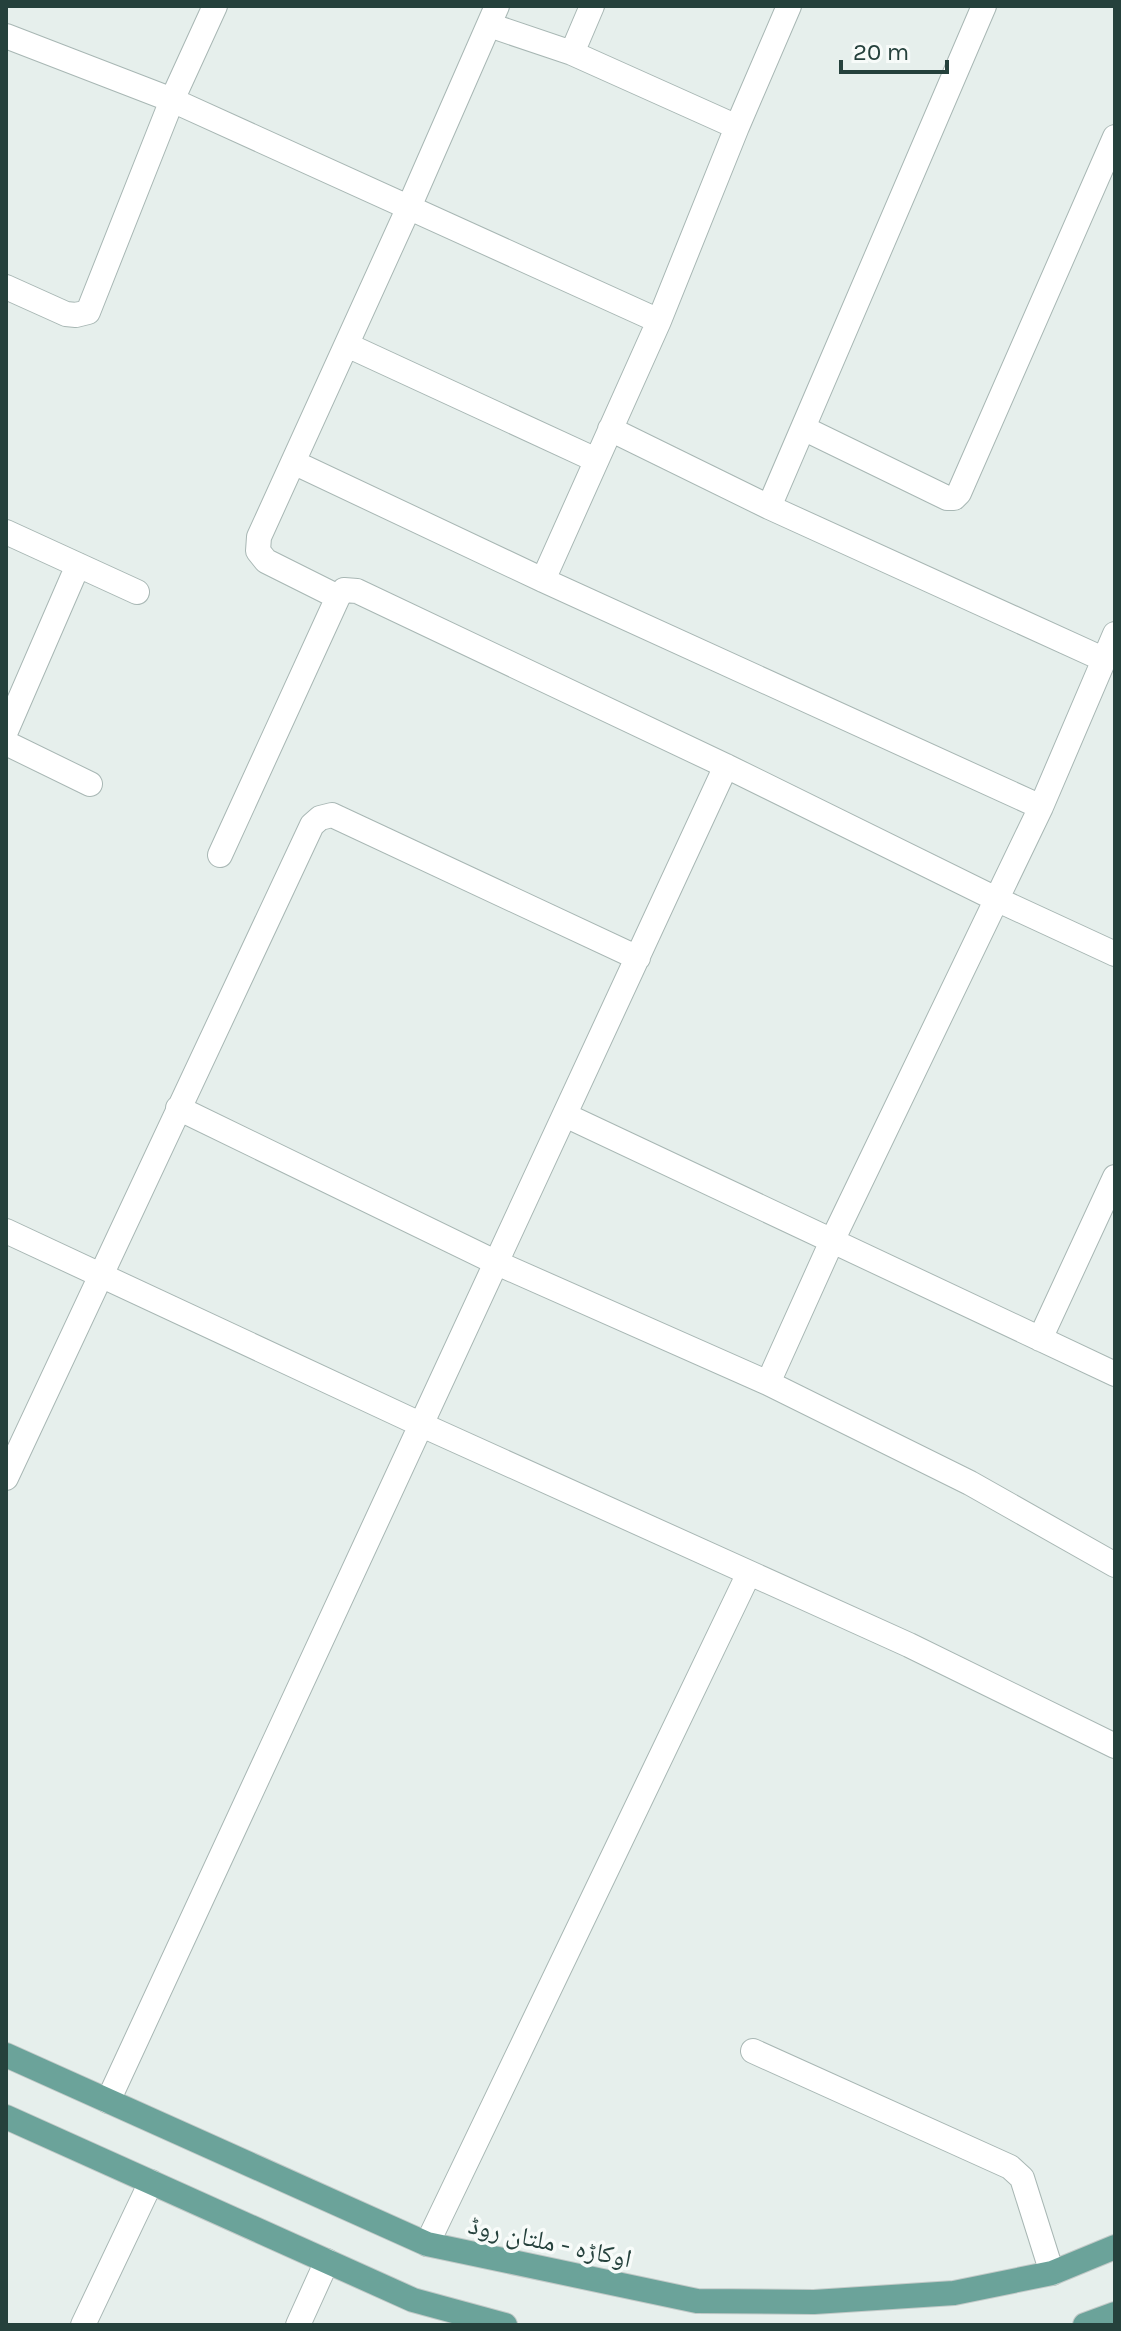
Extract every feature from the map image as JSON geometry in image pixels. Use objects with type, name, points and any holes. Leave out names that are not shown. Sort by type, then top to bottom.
[{"type":"main road","name":"اوکاڑہ - ملتان روڈ","points":[[6,2055],[427,2244],[697,2301],[814,2302],[954,2293],[1052,2273],[1115,2247]]},
{"type":"main road","points":[[6,2117],[413,2300],[505,2325]]},
{"type":"main road","points":[[1085,2325],[1115,2314]]},
{"type":"street","points":[[6,287],[66,314],[88,312],[172,100],[215,6]]},
{"type":"street","points":[[572,53],[592,6]]},
{"type":"street","points":[[543,580],[659,321],[789,6]]},
{"type":"street","points":[[769,507],[984,6]]},
{"type":"street","points":[[338,597],[266,561],[258,551],[259,537],[493,16],[737,127]]},
{"type":"street","points":[[6,36],[172,100],[659,321]]},
{"type":"street","points":[[803,428],[947,498],[954,498],[959,493],[1115,137]]},
{"type":"street","points":[[347,345],[596,460]]},
{"type":"street","points":[[610,429],[769,507],[1103,659]]},
{"type":"street","points":[[293,462],[543,580],[1041,807]]},
{"type":"street","points":[[6,532],[137,592]]},
{"type":"street","points":[[6,731],[78,565]]},
{"type":"street","points":[[220,855],[338,597],[344,590],[357,591],[1115,954]]},
{"type":"street","points":[[768,1383],[832,1241],[1041,807],[1115,634]]},
{"type":"street","points":[[6,743],[90,784]]},
{"type":"street","points":[[108,2101],[726,766]]},
{"type":"street","points":[[6,1478],[312,825],[320,818],[332,815],[638,958]]},
{"type":"street","points":[[178,1108],[497,1263],[768,1383],[970,1483],[1115,1565]]},
{"type":"street","points":[[565,1115],[1115,1374]]},
{"type":"street","points":[[1040,1339],[1115,1177]]},
{"type":"street","points":[[6,1231],[422,1425],[909,1645],[1115,1746]]},
{"type":"street","points":[[427,2244],[749,1573]]},
{"type":"street","points":[[753,2051],[1010,2167],[1022,2178],[1052,2273]]},
{"type":"street","points":[[83,2325],[151,2182]]},
{"type":"street","points":[[298,2325],[327,2261]]}]
